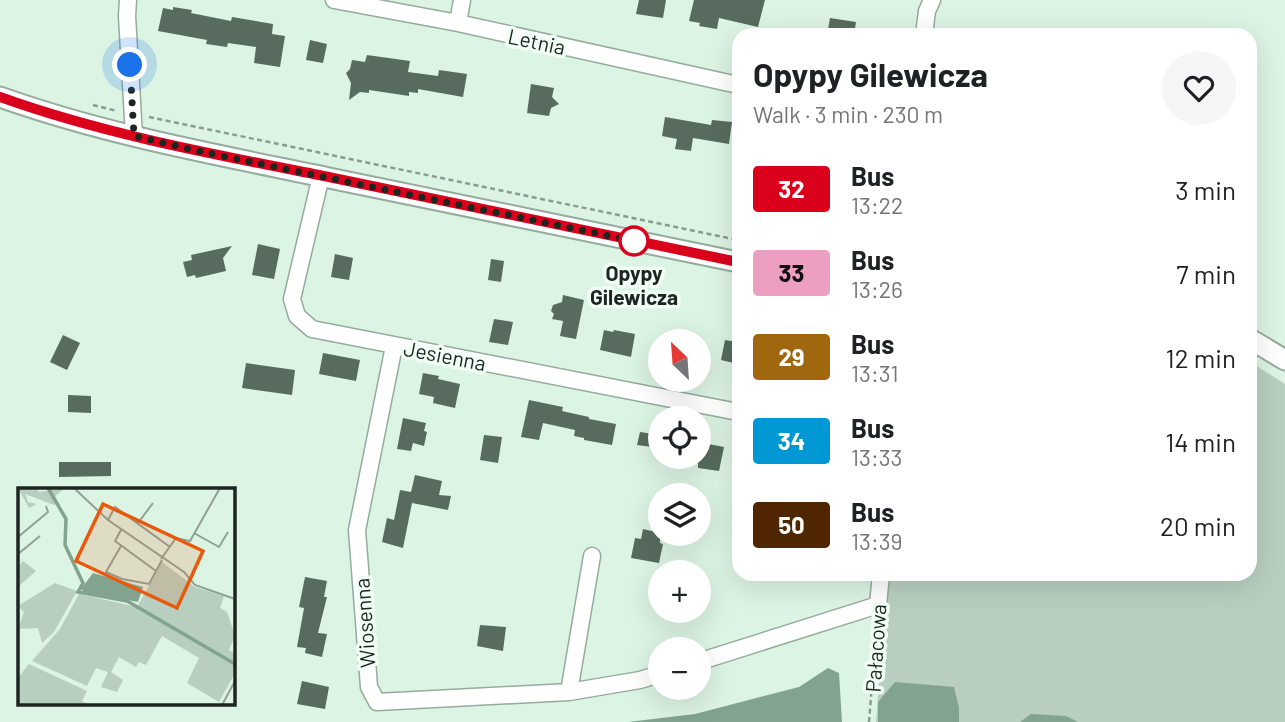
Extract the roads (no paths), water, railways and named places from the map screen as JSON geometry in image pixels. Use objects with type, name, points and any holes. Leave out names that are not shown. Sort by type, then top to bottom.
[{"type":"street","points":[[128,0],[134,136]]},
{"type":"street","name":"Letnia","points":[[334,0],[458,23],[732,84]]},
{"type":"street","points":[[458,23],[462,0]]},
{"type":"street","points":[[925,28],[927,11],[932,0]]},
{"type":"street","points":[[0,97],[50,114],[203,152],[732,261]]},
{"type":"street","name":"Jesienna","points":[[321,176],[292,299],[297,316],[312,329],[732,411]]},
{"type":"street","points":[[1257,343],[1285,360]]},
{"type":"street","name":"Wiosenna","points":[[394,345],[357,530],[369,687],[377,702],[569,692],[648,678]]},
{"type":"street","points":[[569,692],[592,556]]},
{"type":"street","name":"Pałacowa","points":[[711,658],[878,606],[880,581]]},
{"type":"place","name":"Opypy Gilewicza","points":[[634,241]]}]
